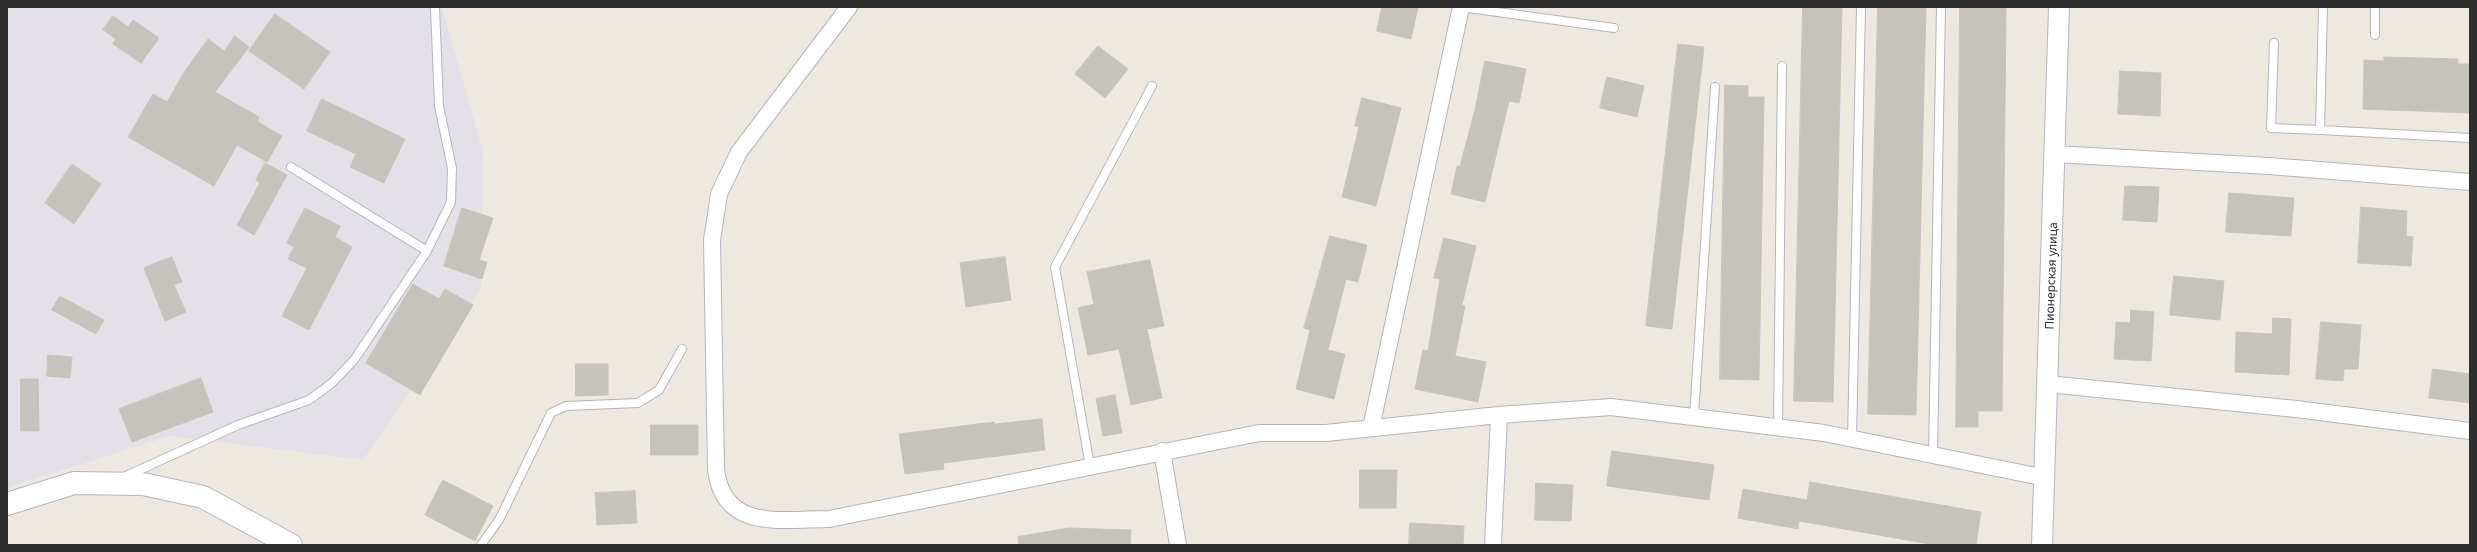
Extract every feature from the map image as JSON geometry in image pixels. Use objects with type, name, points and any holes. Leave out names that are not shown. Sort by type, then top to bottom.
[{"type":"main road","points":[[7,504],[74,483],[143,484],[203,497],[291,545]]},
{"type":"street","points":[[849,7],[739,152],[719,194],[712,247],[716,470],[718,484],[723,496],[732,507],[743,514],[756,519],[829,519],[1162,451],[1259,433],[1326,433],[1499,415],[1611,407],[1778,427],[1852,439],[2046,478]]},
{"type":"street","points":[[1371,428],[1461,7]]},
{"type":"street","name":"Пионерская улица","points":[[2042,545],[2046,478],[2059,7]]},
{"type":"street","points":[[2055,154],[2269,166],[2470,182]]},
{"type":"street","points":[[2048,384],[2296,409],[2470,431]]},
{"type":"street","points":[[1493,545],[1499,415]]},
{"type":"street","points":[[1162,451],[1178,545]]},
{"type":"lane","points":[[109,484],[238,425],[309,400],[332,383],[354,360],[427,251],[451,202],[452,168],[438,106],[435,7]]},
{"type":"lane","points":[[1461,7],[1614,28]]},
{"type":"lane","points":[[1852,439],[1861,7]]},
{"type":"lane","points":[[1933,455],[1941,7]]},
{"type":"lane","points":[[2320,130],[2323,7]]},
{"type":"lane","points":[[2375,7],[2375,34]]},
{"type":"lane","points":[[2274,44],[2271,128],[2470,138]]},
{"type":"lane","points":[[1778,427],[1782,66]]},
{"type":"lane","points":[[1090,466],[1055,267],[1152,86]]},
{"type":"lane","points":[[1694,417],[1715,87]]},
{"type":"lane","points":[[291,167],[427,251]]},
{"type":"lane","points":[[481,545],[499,520],[551,413],[566,406],[638,403],[659,390],[682,349]]},
{"type":"shaded area","points":[[7,7],[442,7],[483,152],[481,289],[363,460],[170,436],[7,488]]},
{"type":"building","points":[[1382,7],[1418,7],[1411,39],[1377,31]]},
{"type":"building","points":[[1803,7],[1842,7],[1833,402],[1794,401]]},
{"type":"building","points":[[1878,7],[1926,7],[1916,415],[1868,414]]},
{"type":"building","points":[[1960,7],[2006,7],[2002,411],[1978,411],[1978,427],[1956,427]]},
{"type":"building","points":[[275,14],[330,52],[304,89],[249,51]]},
{"type":"building","points":[[113,16],[128,27],[133,20],[159,38],[141,63],[113,44],[116,39],[103,30]]},
{"type":"building","points":[[235,36],[249,47],[215,92],[259,117],[258,122],[282,136],[267,162],[237,145],[214,186],[128,137],[153,94],[167,102],[185,71],[208,39],[224,51]]},
{"type":"building","points":[[1678,44],[1704,47],[1672,329],[1646,326]]},
{"type":"building","points":[[1098,46],[1128,69],[1105,98],[1075,74]]},
{"type":"building","points":[[2384,57],[2458,59],[2458,64],[2470,64],[2470,113],[2363,109],[2364,60],[2384,61]]},
{"type":"building","points":[[1485,61],[1526,69],[1519,103],[1509,101],[1485,202],[1451,194],[1457,166],[1460,166],[1475,110]]},
{"type":"building","points":[[2120,71],[2161,73],[2160,116],[2118,114]]},
{"type":"building","points":[[1607,77],[1644,86],[1637,117],[1600,108]]},
{"type":"building","points":[[1725,85],[1748,86],[1748,97],[1764,97],[1759,380],[1720,379]]},
{"type":"building","points":[[1362,98],[1401,108],[1376,206],[1342,197],[1359,127],[1355,126]]},
{"type":"building","points":[[322,99],[405,139],[384,183],[350,167],[356,154],[307,131]]},
{"type":"building","points":[[265,163],[287,175],[254,235],[237,225],[260,183],[256,180]]},
{"type":"building","points":[[72,164],[101,184],[74,224],[45,203]]},
{"type":"building","points":[[2125,186],[2159,187],[2157,222],[2123,220]]},
{"type":"building","points":[[2229,193],[2294,198],[2291,236],[2226,232]]},
{"type":"building","points":[[2361,207],[2407,211],[2406,236],[2413,237],[2411,266],[2358,263]]},
{"type":"building","points":[[305,208],[340,226],[335,237],[352,247],[309,330],[282,316],[307,268],[288,259],[294,247],[287,243]]},
{"type":"building","points":[[462,208],[493,218],[479,260],[487,262],[482,279],[444,266]]},
{"type":"building","points":[[1330,236],[1367,245],[1358,282],[1346,279],[1328,350],[1345,354],[1334,399],[1296,389],[1310,330],[1304,328]]},
{"type":"building","points":[[1444,238],[1476,246],[1462,305],[1465,306],[1455,356],[1486,362],[1478,402],[1415,389],[1423,350],[1428,351],[1440,279],[1434,278]]},
{"type":"building","points":[[172,257],[182,282],[174,285],[186,312],[165,321],[144,268]]},
{"type":"building","points":[[1005,257],[1011,300],[966,307],[960,263]]},
{"type":"building","points":[[1150,260],[1164,326],[1147,329],[1162,398],[1131,405],[1119,349],[1088,355],[1078,308],[1094,304],[1087,272]]},
{"type":"building","points":[[2174,276],[2224,281],[2220,320],[2170,315]]},
{"type":"building","points":[[413,284],[439,299],[445,289],[473,305],[420,395],[366,363]]},
{"type":"building","points":[[60,296],[104,320],[96,334],[52,310]]},
{"type":"building","points":[[2131,310],[2154,312],[2151,361],[2114,359],[2116,322],[2130,323]]},
{"type":"building","points":[[2273,318],[2291,319],[2289,375],[2235,372],[2236,332],[2272,334]]},
{"type":"building","points":[[2321,322],[2361,325],[2358,369],[2344,369],[2343,381],[2316,379]]},
{"type":"building","points":[[48,355],[72,357],[70,378],[47,376]]},
{"type":"building","points":[[576,364],[608,364],[608,395],[576,396]]},
{"type":"building","points":[[2433,369],[2470,374],[2470,403],[2429,398]]},
{"type":"building","points":[[201,378],[213,412],[132,442],[119,409]]},
{"type":"building","points":[[21,379],[38,379],[39,431],[21,431]]},
{"type":"building","points":[[1115,395],[1122,433],[1103,436],[1096,399]]},
{"type":"building","points":[[1042,419],[1045,450],[943,463],[944,469],[905,474],[899,434],[994,422],[994,424]]},
{"type":"building","points":[[651,425],[698,425],[698,455],[651,455]]},
{"type":"building","points":[[1612,451],[1714,465],[1709,500],[1607,486]]},
{"type":"building","points":[[1360,470],[1397,470],[1396,508],[1360,508]]},
{"type":"building","points":[[443,480],[493,506],[475,541],[425,515]]},
{"type":"building","points":[[1810,482],[1981,512],[1976,545],[1935,545],[1799,521],[1798,529],[1738,518],[1743,489],[1807,500]]},
{"type":"building","points":[[1536,483],[1573,485],[1571,521],[1535,520]]},
{"type":"building","points":[[635,491],[637,523],[597,525],[595,493]]},
{"type":"building","points":[[1410,523],[1464,526],[1463,545],[1409,545]]},
{"type":"building","points":[[1069,528],[1131,530],[1130,545],[1019,545],[1018,537]]}]
